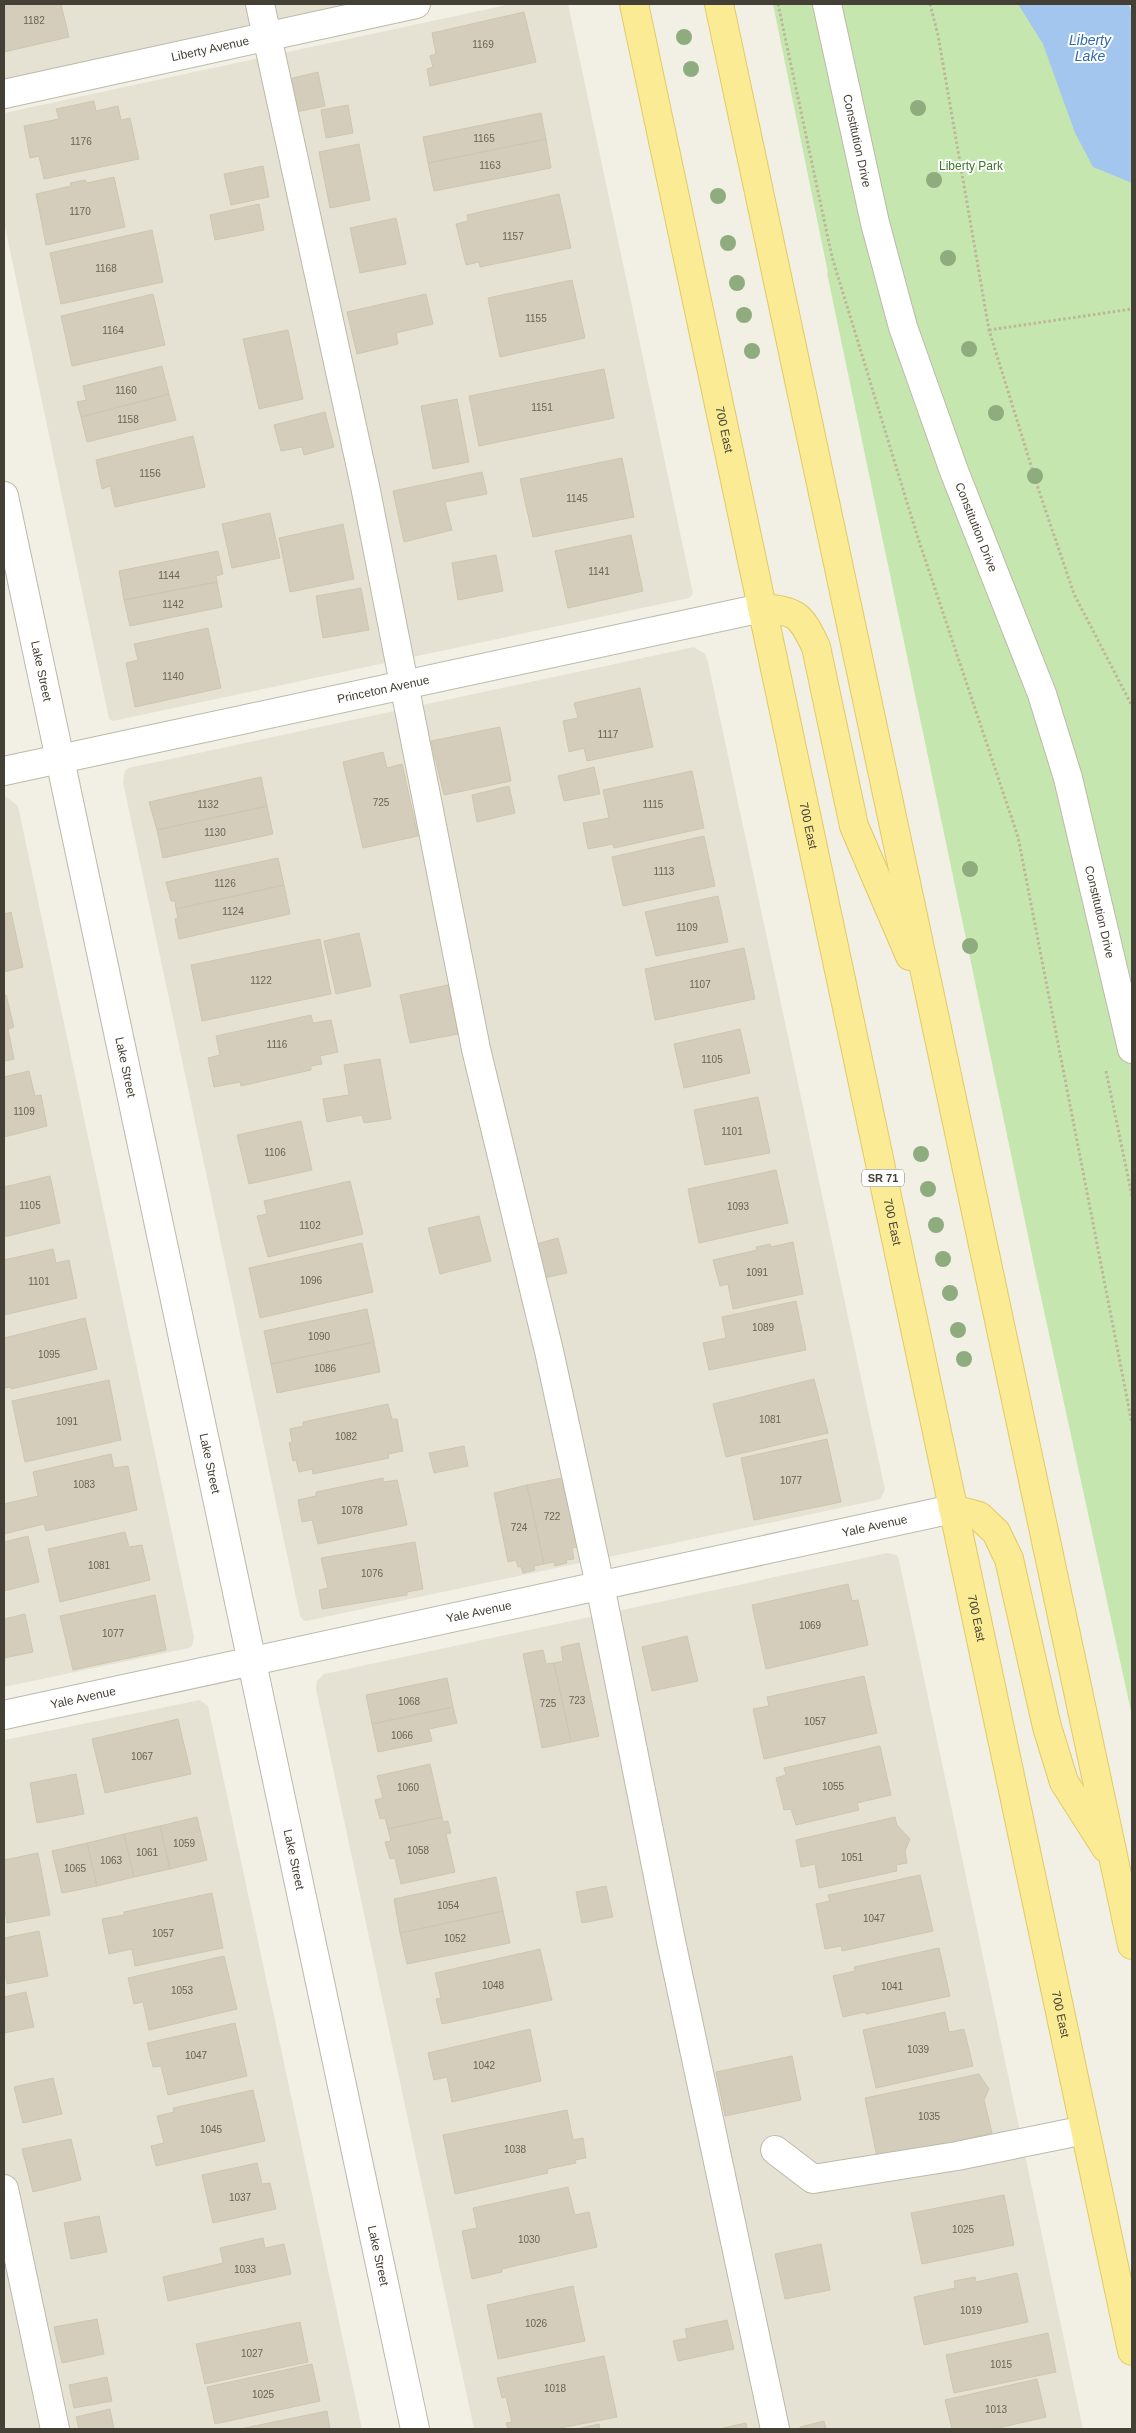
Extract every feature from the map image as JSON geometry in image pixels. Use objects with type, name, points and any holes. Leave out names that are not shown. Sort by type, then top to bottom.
[{"type":"main road","name":"700 East","points":[[634,4],[1132,2351]]},
{"type":"main road","points":[[719,4],[1132,1945]]},
{"type":"main road","points":[[762,608],[788,610],[805,623],[816,647],[854,826],[934,1012]]},
{"type":"main road","points":[[954,1509],[979,1516],[996,1532],[1009,1559],[1046,1727],[1064,1782],[1114,1862]]},
{"type":"street","points":[[260,4],[365,486],[476,1050],[549,1352],[600,1585],[672,1941],[775,2429]]},
{"type":"street","name":"Liberty Avenue","points":[[4,94],[416,4]]},
{"type":"street","name":"Constitution Drive","points":[[827,4],[875,223],[903,326],[954,470],[1042,694],[1068,778],[1132,1049]]},
{"type":"street","name":"Lake Street","points":[[4,496],[415,2429]]},
{"type":"street","name":"Princeton Avenue","points":[[4,771],[762,608]]},
{"type":"street","name":"Yale Avenue","points":[[4,1715],[954,1509]]},
{"type":"street","points":[[775,2150],[813,2178],[957,2156],[1085,2130]]},
{"type":"street","points":[[4,2189],[55,2429]]},
{"type":"path","points":[[778,4],[832,257],[917,534],[1018,837],[1132,1424]]},
{"type":"path","points":[[930,4],[938,35],[989,330],[1039,491],[1074,594],[1132,706]]},
{"type":"path","points":[[989,330],[1132,308]]},
{"type":"shaded area","points":[[4,4],[353,4],[4,80]]},
{"type":"shaded area","points":[[511,4],[568,4],[693,594],[689,598],[113,721],[109,719],[4,222],[4,113]]},
{"type":"shaded area","points":[[694,647],[705,654],[708,662],[885,1490],[880,1499],[873,1501],[306,1621],[303,1620],[300,1616],[123,782],[125,771],[128,768]]},
{"type":"shaded area","points":[[4,795],[18,806],[194,1637],[192,1646],[189,1648],[4,1687]]},
{"type":"shaded area","points":[[887,1553],[897,1555],[899,1560],[1083,2429],[474,2429],[316,1689],[317,1681],[324,1674]]},
{"type":"shaded area","points":[[200,1700],[208,1706],[362,2429],[4,2429],[4,1740]]},
{"type":"green space","name":"Liberty Park","points":[[773,4],[1132,4],[1132,1716],[1036,1274],[827,273]]},
{"type":"water","name":"Liberty Lake","points":[[1018,4],[1128,4],[1132,12],[1132,183],[1093,167],[1075,133],[1043,44]]},
{"type":"building","points":[[4,4],[61,4],[69,37],[4,52]]},
{"type":"building","points":[[524,12],[536,62],[430,86],[427,69],[433,67],[430,56],[436,54],[432,33]]},
{"type":"building","points":[[318,72],[325,106],[296,112],[289,79]]},
{"type":"building","points":[[94,101],[96,111],[118,106],[121,120],[130,118],[139,159],[44,179],[39,156],[30,158],[24,126],[59,119],[56,109]]},
{"type":"building","points":[[348,105],[353,133],[326,138],[321,110]]},
{"type":"building","points":[[541,113],[546,139],[428,163],[423,137]]},
{"type":"building","points":[[546,139],[551,168],[434,191],[428,163]]},
{"type":"building","points":[[359,144],[370,200],[330,208],[319,152]]},
{"type":"building","points":[[263,166],[269,197],[231,205],[224,174]]},
{"type":"building","points":[[114,177],[125,227],[46,245],[36,194],[71,186],[70,183],[85,180],[87,183]]},
{"type":"building","points":[[559,194],[571,248],[480,267],[479,262],[466,265],[456,224],[468,221],[467,215]]},
{"type":"building","points":[[259,204],[264,230],[215,240],[210,215]]},
{"type":"building","points":[[396,218],[406,264],[360,273],[350,228]]},
{"type":"building","points":[[152,230],[163,282],[61,304],[50,253]]},
{"type":"building","points":[[572,280],[585,338],[500,357],[488,298]]},
{"type":"building","points":[[153,294],[165,345],[72,366],[61,316]]},
{"type":"building","points":[[426,294],[433,324],[396,333],[398,344],[357,354],[347,312]]},
{"type":"building","points":[[288,330],[303,399],[259,409],[243,339]]},
{"type":"building","points":[[162,366],[169,394],[81,417],[77,402],[86,400],[83,386]]},
{"type":"building","points":[[604,369],[614,418],[479,446],[469,396]]},
{"type":"building","points":[[169,394],[176,420],[87,442],[81,417]]},
{"type":"building","points":[[457,399],[469,462],[433,469],[421,406]]},
{"type":"building","points":[[325,412],[334,447],[304,455],[302,447],[281,451],[274,425]]},
{"type":"building","points":[[193,436],[205,487],[115,507],[110,486],[102,489],[96,460]]},
{"type":"building","points":[[622,458],[634,517],[533,537],[520,479]]},
{"type":"building","points":[[482,472],[487,494],[445,502],[452,530],[404,542],[393,491]]},
{"type":"building","points":[[270,513],[280,558],[232,568],[222,524]]},
{"type":"building","points":[[343,524],[354,579],[290,592],[279,538]]},
{"type":"building","points":[[631,535],[643,591],[568,608],[555,551]]},
{"type":"building","points":[[218,551],[223,574],[216,576],[217,582],[124,600],[119,571]]},
{"type":"building","points":[[496,555],[503,591],[458,600],[452,563]]},
{"type":"building","points":[[217,582],[222,607],[130,626],[124,600]]},
{"type":"building","points":[[361,588],[369,630],[323,638],[316,596]]},
{"type":"building","points":[[208,628],[221,688],[135,707],[126,663],[138,660],[134,644]]},
{"type":"building","points":[[640,688],[653,747],[587,761],[584,748],[569,752],[563,721],[578,718],[574,703]]},
{"type":"building","points":[[500,727],[511,781],[444,795],[431,741]]},
{"type":"building","points":[[383,752],[387,768],[402,764],[418,836],[363,848],[343,762]]},
{"type":"building","points":[[594,767],[600,794],[564,801],[558,776]]},
{"type":"building","points":[[692,771],[704,828],[614,848],[613,844],[588,849],[583,823],[609,818],[603,790]]},
{"type":"building","points":[[261,777],[267,806],[157,830],[149,802]]},
{"type":"building","points":[[509,786],[515,813],[477,822],[472,795]]},
{"type":"building","points":[[267,806],[273,834],[163,858],[157,830]]},
{"type":"building","points":[[704,836],[715,886],[623,906],[612,857]]},
{"type":"building","points":[[278,858],[284,885],[176,909],[175,901],[171,901],[166,882]]},
{"type":"building","points":[[284,885],[290,914],[179,939],[175,919],[178,918],[176,909]]},
{"type":"building","points":[[718,896],[728,942],[656,956],[645,912]]},
{"type":"building","points":[[11,912],[23,967],[4,972],[4,914]]},
{"type":"building","points":[[359,933],[371,986],[336,994],[324,941]]},
{"type":"building","points":[[320,939],[331,994],[202,1021],[191,965]]},
{"type":"building","points":[[744,948],[755,999],[655,1020],[645,969]]},
{"type":"building","points":[[448,985],[458,1034],[410,1043],[400,995]]},
{"type":"building","points":[[6,995],[14,1027],[8,1029],[14,1059],[4,1061],[4,996]]},
{"type":"building","points":[[311,1015],[313,1023],[331,1020],[338,1052],[320,1056],[322,1064],[311,1066],[311,1070],[241,1086],[240,1082],[214,1087],[208,1058],[220,1055],[216,1036]]},
{"type":"building","points":[[740,1029],[750,1073],[684,1088],[674,1044]]},
{"type":"building","points":[[380,1059],[391,1119],[364,1123],[362,1115],[327,1122],[323,1099],[349,1095],[344,1065]]},
{"type":"building","points":[[29,1071],[35,1096],[41,1095],[47,1126],[4,1137],[4,1077]]},
{"type":"building","points":[[758,1097],[770,1153],[705,1165],[694,1110]]},
{"type":"building","points":[[301,1121],[312,1170],[249,1184],[237,1135]]},
{"type":"building","points":[[776,1170],[788,1223],[699,1243],[688,1189]]},
{"type":"building","points":[[50,1176],[60,1223],[4,1237],[4,1187]]},
{"type":"building","points":[[350,1181],[363,1234],[268,1257],[257,1216],[267,1214],[264,1201]]},
{"type":"building","points":[[479,1216],[491,1261],[440,1274],[428,1228]]},
{"type":"building","points":[[558,1238],[567,1273],[544,1278],[536,1244]]},
{"type":"building","points":[[793,1242],[803,1294],[733,1309],[728,1284],[720,1286],[713,1260],[757,1250],[756,1247],[770,1244],[771,1247]]},
{"type":"building","points":[[362,1243],[373,1292],[260,1318],[249,1268]]},
{"type":"building","points":[[53,1249],[56,1263],[69,1260],[77,1298],[4,1315],[4,1260]]},
{"type":"building","points":[[796,1301],[806,1350],[709,1370],[703,1343],[726,1338],[722,1317]]},
{"type":"building","points":[[367,1309],[374,1342],[271,1364],[264,1331]]},
{"type":"building","points":[[85,1318],[97,1369],[11,1389],[11,1387],[4,1388],[4,1338]]},
{"type":"building","points":[[374,1342],[380,1372],[277,1393],[271,1364]]},
{"type":"building","points":[[814,1379],[828,1433],[726,1457],[713,1404]]},
{"type":"building","points":[[109,1380],[121,1440],[25,1462],[12,1401]]},
{"type":"building","points":[[388,1404],[392,1419],[397,1419],[403,1451],[388,1454],[389,1458],[313,1474],[312,1469],[299,1472],[296,1460],[293,1461],[289,1443],[292,1442],[290,1429],[303,1426],[303,1422]]},
{"type":"building","points":[[827,1439],[841,1502],[754,1520],[741,1458]]},
{"type":"building","points":[[464,1446],[468,1466],[434,1473],[429,1453]]},
{"type":"building","points":[[111,1454],[114,1468],[128,1466],[137,1510],[46,1531],[44,1524],[4,1534],[4,1504],[38,1496],[33,1472]]},
{"type":"building","points":[[383,1478],[384,1482],[397,1480],[407,1525],[318,1544],[312,1520],[302,1522],[298,1500],[316,1496],[316,1492]]},
{"type":"building","points":[[562,1478],[577,1547],[572,1548],[574,1559],[566,1560],[567,1563],[555,1566],[554,1562],[544,1564],[527,1485]]},
{"type":"building","points":[[527,1485],[544,1564],[534,1566],[535,1570],[523,1573],[521,1566],[518,1567],[516,1560],[508,1562],[494,1493]]},
{"type":"building","points":[[125,1532],[129,1547],[142,1545],[150,1580],[60,1602],[48,1549]]},
{"type":"building","points":[[28,1536],[39,1582],[4,1591],[4,1542]]},
{"type":"building","points":[[415,1542],[423,1589],[407,1592],[407,1595],[322,1609],[319,1590],[328,1588],[321,1558]]},
{"type":"building","points":[[848,1584],[852,1601],[858,1600],[868,1645],[766,1669],[752,1605]]},
{"type":"building","points":[[155,1595],[166,1650],[73,1670],[60,1616]]},
{"type":"building","points":[[25,1614],[33,1652],[4,1658],[4,1619]]},
{"type":"building","points":[[687,1636],[698,1681],[652,1691],[642,1647]]},
{"type":"building","points":[[579,1643],[599,1736],[571,1742],[554,1663],[563,1661],[561,1647]]},
{"type":"building","points":[[543,1650],[546,1664],[554,1663],[571,1742],[542,1748],[523,1654]]},
{"type":"building","points":[[864,1676],[877,1733],[764,1759],[753,1709],[769,1706],[767,1697]]},
{"type":"building","points":[[447,1678],[453,1707],[372,1724],[366,1695]]},
{"type":"building","points":[[453,1707],[457,1723],[429,1729],[432,1741],[378,1752],[372,1724]]},
{"type":"building","points":[[178,1719],[191,1774],[105,1793],[92,1739]]},
{"type":"building","points":[[880,1746],[891,1795],[857,1803],[859,1810],[796,1825],[791,1809],[784,1810],[776,1778],[786,1775],[784,1768]]},
{"type":"building","points":[[430,1764],[442,1817],[388,1829],[385,1818],[380,1819],[375,1800],[383,1798],[377,1776]]},
{"type":"building","points":[[76,1774],[84,1814],[37,1823],[30,1783]]},
{"type":"building","points":[[197,1817],[207,1860],[170,1869],[160,1826]]},
{"type":"building","points":[[442,1817],[443,1822],[448,1821],[451,1833],[446,1834],[455,1872],[401,1884],[395,1858],[390,1859],[385,1842],[391,1841],[388,1829]]},
{"type":"building","points":[[895,1817],[897,1825],[910,1839],[905,1851],[907,1863],[896,1865],[897,1871],[819,1888],[815,1864],[801,1867],[796,1840]]},
{"type":"building","points":[[160,1826],[170,1869],[134,1877],[124,1834]]},
{"type":"building","points":[[124,1834],[134,1877],[97,1886],[87,1843]]},
{"type":"building","points":[[87,1843],[97,1886],[62,1893],[52,1851]]},
{"type":"building","points":[[38,1853],[50,1915],[7,1923],[4,1905],[4,1860]]},
{"type":"building","points":[[920,1875],[933,1931],[842,1951],[841,1946],[825,1949],[816,1904],[830,1901],[828,1895]]},
{"type":"building","points":[[496,1877],[503,1911],[400,1933],[394,1899]]},
{"type":"building","points":[[606,1886],[613,1917],[582,1923],[576,1892]]},
{"type":"building","points":[[212,1893],[223,1948],[135,1966],[132,1949],[109,1954],[102,1919],[124,1915],[124,1912]]},
{"type":"building","points":[[503,1911],[510,1943],[407,1964],[400,1933]]},
{"type":"building","points":[[39,1931],[48,1976],[7,1984],[4,1967],[4,1938]]},
{"type":"building","points":[[939,1948],[950,1996],[843,2017],[833,1976],[855,1971],[854,1967]]},
{"type":"building","points":[[540,1949],[552,2000],[442,2024],[436,1999],[441,1998],[435,1973]]},
{"type":"building","points":[[224,1956],[237,2009],[149,2030],[143,2002],[134,2004],[128,1978]]},
{"type":"building","points":[[26,1992],[34,2027],[4,2033],[4,1997]]},
{"type":"building","points":[[945,2012],[949,2032],[964,2029],[973,2066],[876,2088],[863,2030]]},
{"type":"building","points":[[235,2023],[247,2076],[168,2095],[161,2066],[153,2067],[147,2043]]},
{"type":"building","points":[[530,2029],[541,2081],[452,2102],[447,2077],[434,2080],[428,2053]]},
{"type":"building","points":[[792,2056],[801,2100],[725,2116],[716,2072]]},
{"type":"building","points":[[979,2074],[989,2089],[984,2100],[992,2133],[960,2140],[961,2145],[878,2162],[865,2098]]},
{"type":"building","points":[[53,2078],[62,2114],[23,2123],[14,2087]]},
{"type":"building","points":[[253,2090],[265,2141],[156,2166],[151,2146],[164,2143],[157,2116],[174,2112],[173,2108]]},
{"type":"building","points":[[567,2110],[573,2140],[583,2138],[586,2158],[575,2160],[576,2163],[547,2169],[548,2173],[455,2194],[443,2135]]},
{"type":"building","points":[[71,2139],[81,2180],[33,2192],[22,2149]]},
{"type":"building","points":[[257,2163],[262,2184],[270,2183],[276,2209],[213,2223],[202,2175]]},
{"type":"building","points":[[568,2187],[575,2215],[589,2212],[597,2247],[502,2269],[502,2272],[472,2279],[462,2231],[477,2228],[473,2208]]},
{"type":"building","points":[[1004,2195],[1014,2245],[922,2264],[911,2213]]},
{"type":"building","points":[[99,2216],[107,2252],[71,2259],[64,2223]]},
{"type":"building","points":[[263,2238],[265,2248],[284,2244],[291,2274],[168,2301],[163,2277],[223,2263],[220,2248]]},
{"type":"building","points":[[821,2244],[830,2290],[785,2299],[775,2254]]},
{"type":"building","points":[[1017,2273],[1028,2322],[924,2345],[914,2297],[955,2288],[954,2281],[975,2277],[976,2282]]},
{"type":"building","points":[[573,2286],[585,2341],[498,2359],[487,2305]]},
{"type":"building","points":[[97,2319],[104,2354],[62,2363],[54,2327]]},
{"type":"building","points":[[727,2320],[734,2349],[678,2361],[673,2341],[687,2338],[685,2329]]},
{"type":"building","points":[[300,2322],[308,2362],[205,2384],[196,2344]]},
{"type":"building","points":[[1048,2333],[1056,2372],[954,2393],[946,2355]]},
{"type":"building","points":[[604,2356],[617,2417],[555,2429],[508,2429],[506,2423],[512,2422],[506,2397],[502,2398],[497,2378]]},
{"type":"building","points":[[312,2364],[320,2401],[215,2424],[207,2387]]},
{"type":"building","points":[[107,2377],[112,2401],[74,2408],[69,2385]]},
{"type":"building","points":[[1037,2379],[1046,2417],[994,2429],[952,2429],[945,2400]]},
{"type":"building","points":[[110,2409],[114,2429],[79,2429],[76,2417]]},
{"type":"building","points":[[327,2411],[330,2429],[240,2429]]},
{"type":"building","points":[[824,2421],[826,2429],[800,2429],[800,2427]]},
{"type":"building","points":[[746,2423],[747,2429],[719,2429]]},
{"type":"building","points":[[599,2424],[600,2429],[576,2429]]}]
